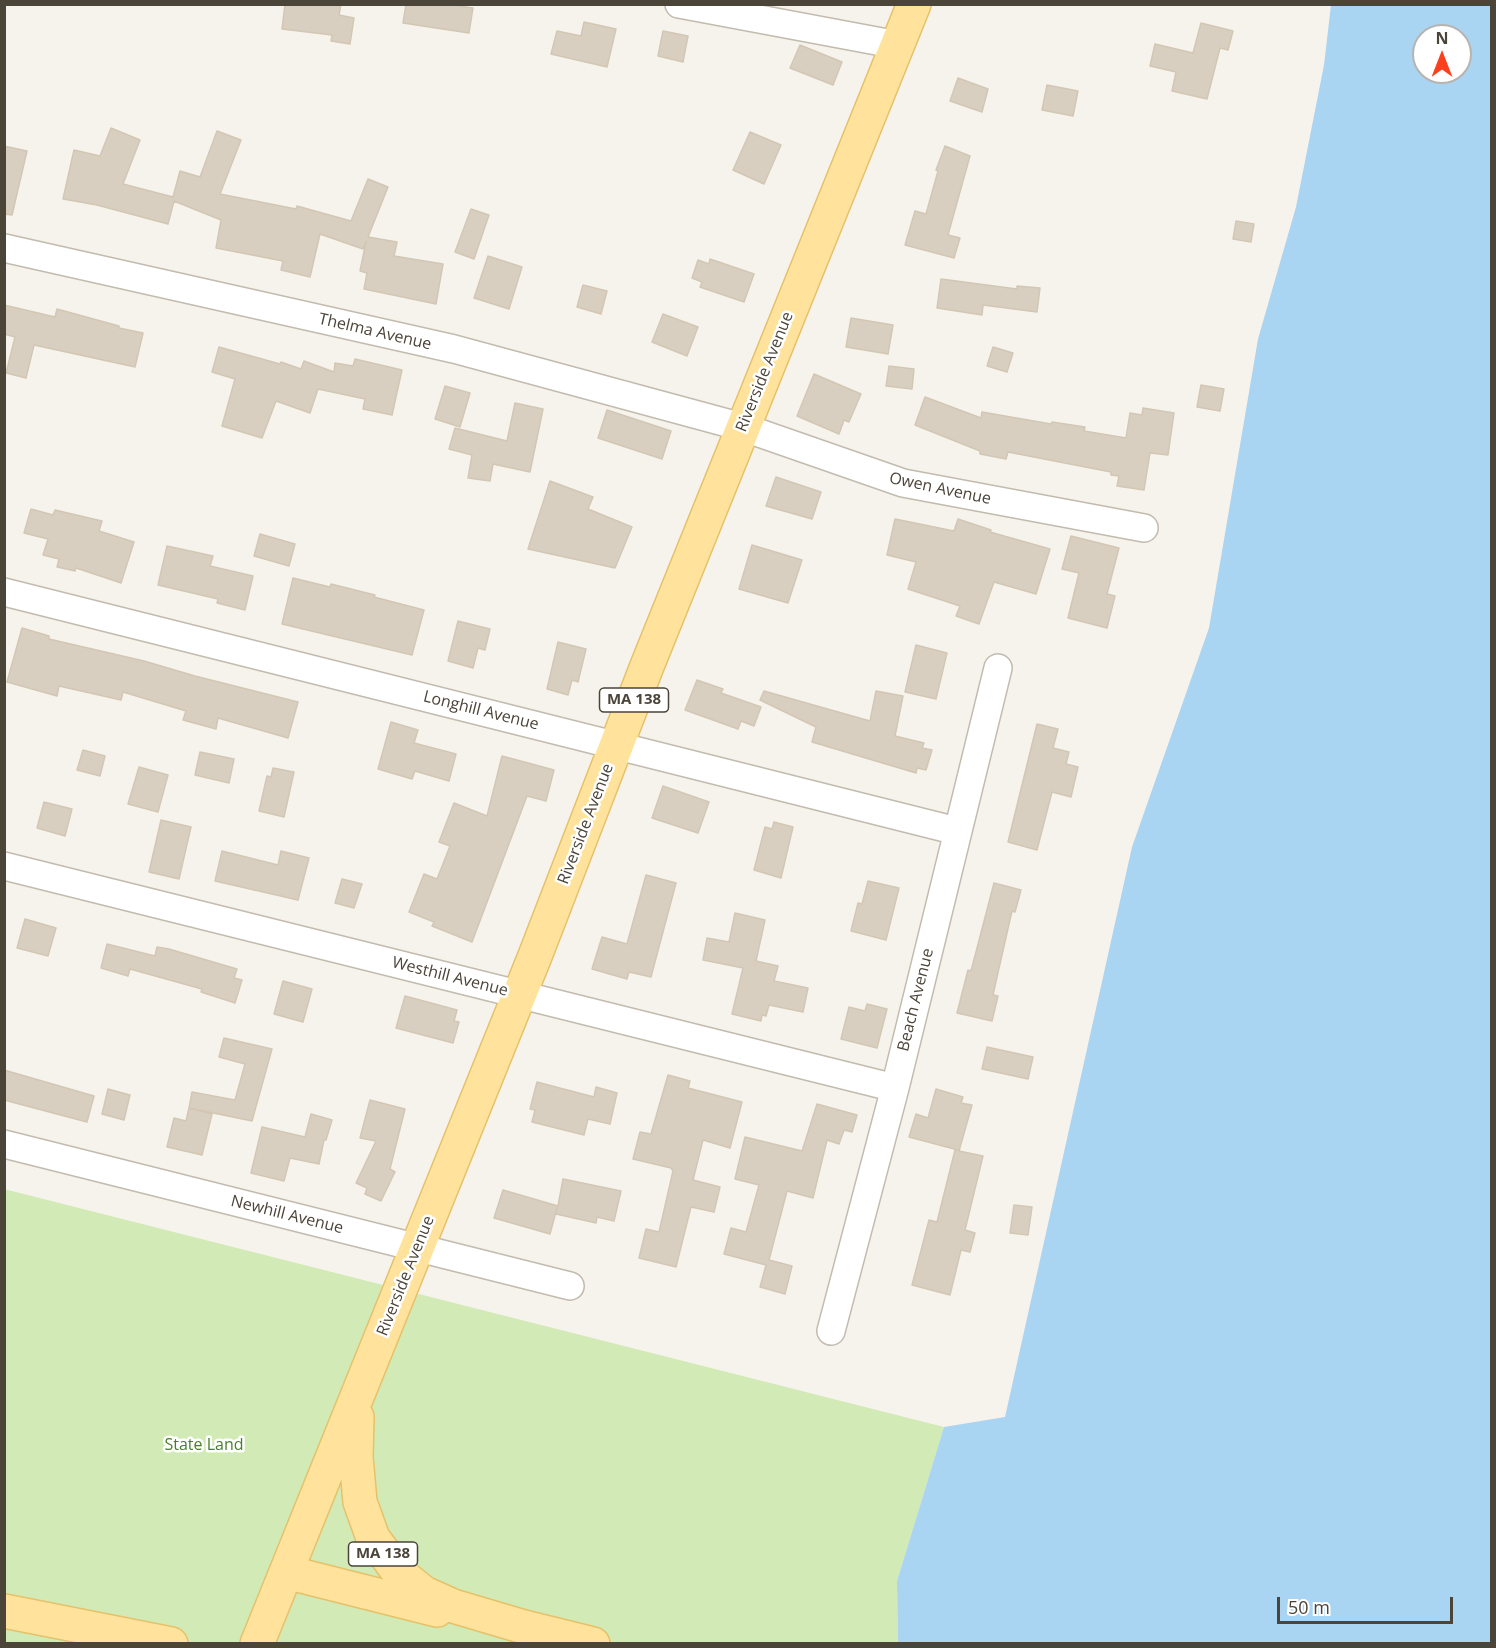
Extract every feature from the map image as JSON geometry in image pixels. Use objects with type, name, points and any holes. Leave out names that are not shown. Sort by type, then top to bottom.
[{"type":"main road","name":"Riverside Avenue","points":[[257,1644],[519,994],[742,427],[914,4]]},
{"type":"main road","name":"MA 138","points":[[357,1397],[356,1457],[360,1502],[368,1527],[380,1549],[399,1574],[424,1593],[453,1606],[593,1644]]},
{"type":"main road","points":[[286,1572],[425,1607],[524,1627]]},
{"type":"main road","points":[[4,1611],[164,1642]]},
{"type":"street","points":[[679,4],[898,45]]},
{"type":"street","name":"Thelma Avenue","points":[[4,248],[454,349],[742,427]]},
{"type":"street","name":"Owen Avenue","points":[[742,427],[903,483],[1144,528]]},
{"type":"street","name":"Longhill Avenue","points":[[4,592],[957,831]]},
{"type":"street","name":"Beach Avenue","points":[[831,1331],[895,1088],[998,668]]},
{"type":"street","name":"Westhill Avenue","points":[[4,866],[895,1088]]},
{"type":"street","name":"Newhill Avenue","points":[[4,1144],[570,1287]]},
{"type":"green space","name":"State Land","points":[[4,1189],[944,1427],[897,1581],[898,1643],[5,1643]]},
{"type":"water","points":[[1331,5],[1491,5],[1491,1643],[898,1643],[897,1581],[944,1427],[1005,1417],[1132,847],[1209,628],[1258,339],[1296,207],[1324,65]]},
{"type":"building","points":[[285,4],[341,4],[339,15],[354,18],[350,44],[331,41],[332,35],[282,29]]},
{"type":"building","points":[[406,4],[458,4],[458,6],[473,8],[469,33],[403,23]]},
{"type":"building","points":[[584,22],[616,29],[607,67],[551,54],[557,31],[581,36]]},
{"type":"building","points":[[1201,23],[1233,31],[1228,50],[1220,48],[1207,99],[1172,91],[1176,72],[1150,66],[1155,44],[1193,53]]},
{"type":"building","points":[[663,31],[688,36],[683,62],[658,56]]},
{"type":"building","points":[[800,45],[842,62],[833,85],[790,68]]},
{"type":"building","points":[[958,78],[988,89],[982,112],[950,101]]},
{"type":"building","points":[[1047,85],[1078,91],[1073,116],[1042,110]]},
{"type":"building","points":[[111,128],[140,140],[123,184],[173,197],[180,171],[200,177],[217,131],[241,140],[220,194],[296,209],[297,206],[351,221],[368,179],[388,187],[368,237],[397,242],[394,256],[443,264],[436,304],[364,289],[367,273],[360,271],[366,242],[363,249],[320,234],[310,277],[281,270],[283,261],[216,248],[221,220],[174,201],[168,224],[97,205],[63,199],[74,150],[100,156]]},
{"type":"building","points":[[750,132],[781,145],[764,184],[733,170]]},
{"type":"building","points":[[4,146],[27,151],[12,215],[4,214]]},
{"type":"building","points":[[945,146],[970,156],[948,235],[960,238],[954,258],[905,245],[915,211],[926,214],[938,171],[936,170]]},
{"type":"building","points":[[471,209],[489,215],[474,259],[455,252]]},
{"type":"building","points":[[1236,221],[1254,224],[1251,242],[1233,239]]},
{"type":"building","points":[[488,256],[522,267],[509,309],[474,298]]},
{"type":"building","points":[[710,259],[754,274],[744,302],[700,287],[702,282],[692,278],[698,260],[709,264]]},
{"type":"building","points":[[941,279],[1017,289],[1017,286],[1040,288],[1037,312],[983,305],[982,315],[937,308]]},
{"type":"building","points":[[583,285],[607,291],[601,314],[577,307]]},
{"type":"building","points":[[4,305],[55,317],[57,309],[143,333],[135,367],[34,345],[26,378],[6,373],[15,337],[4,334]]},
{"type":"building","points":[[663,314],[698,327],[687,356],[652,342]]},
{"type":"building","points":[[851,318],[893,325],[888,354],[846,347]]},
{"type":"building","points":[[219,347],[301,369],[304,361],[334,372],[335,363],[353,366],[355,359],[402,370],[392,415],[363,409],[365,399],[318,389],[310,413],[276,401],[262,438],[222,426],[235,379],[212,372]]},
{"type":"building","points":[[993,347],[1013,353],[1007,372],[987,366]]},
{"type":"building","points":[[889,366],[914,369],[912,389],[886,386]]},
{"type":"building","points":[[814,374],[861,394],[849,422],[844,420],[839,434],[797,416]]},
{"type":"building","points":[[1201,385],[1224,389],[1220,411],[1197,407]]},
{"type":"building","points":[[445,386],[470,393],[460,427],[435,419]]},
{"type":"building","points":[[925,397],[981,418],[982,412],[1051,424],[1052,422],[1085,427],[1084,431],[1126,438],[1130,413],[1142,415],[1143,408],[1174,413],[1168,455],[1150,453],[1144,490],[1117,486],[1119,476],[1111,475],[1111,472],[1008,452],[1006,459],[980,454],[980,451],[915,425]]},
{"type":"building","points":[[515,403],[543,409],[530,472],[493,464],[490,481],[468,478],[472,455],[449,449],[455,428],[507,441]]},
{"type":"building","points":[[607,410],[671,431],[662,459],[598,438]]},
{"type":"building","points":[[776,477],[821,492],[812,519],[766,506]]},
{"type":"building","points":[[550,481],[593,497],[588,509],[632,527],[615,568],[528,549]]},
{"type":"building","points":[[31,509],[53,515],[55,510],[102,521],[99,531],[134,542],[121,583],[76,568],[75,571],[57,567],[59,559],[43,555],[48,539],[24,533]]},
{"type":"building","points":[[895,519],[954,531],[958,519],[991,530],[990,532],[1050,549],[1036,594],[994,582],[979,624],[956,616],[960,606],[908,589],[916,562],[887,555]]},
{"type":"building","points":[[260,534],[295,544],[289,566],[254,556]]},
{"type":"building","points":[[1071,536],[1119,548],[1107,594],[1115,596],[1107,628],[1068,618],[1079,573],[1062,569]]},
{"type":"building","points":[[752,545],[802,560],[788,603],[739,589]]},
{"type":"building","points":[[167,546],[213,556],[210,566],[253,576],[245,610],[217,603],[218,599],[158,585]]},
{"type":"building","points":[[293,578],[330,587],[331,584],[424,610],[412,655],[282,624]]},
{"type":"building","points":[[458,621],[490,629],[485,650],[478,648],[473,668],[448,661]]},
{"type":"building","points":[[22,628],[49,636],[49,639],[144,661],[298,702],[288,738],[218,718],[216,729],[183,720],[186,711],[123,692],[121,700],[59,686],[57,696],[7,682]]},
{"type":"building","points":[[558,642],[586,649],[578,682],[572,680],[568,695],[547,689]]},
{"type":"building","points":[[916,645],[947,653],[936,699],[905,692]]},
{"type":"building","points":[[697,680],[723,689],[721,693],[761,707],[754,726],[741,721],[738,729],[685,710]]},
{"type":"building","points":[[764,691],[870,721],[876,691],[903,696],[895,736],[924,743],[922,748],[932,750],[926,770],[917,768],[916,773],[812,742],[816,727],[760,700]]},
{"type":"building","points":[[391,722],[418,730],[414,743],[456,754],[449,781],[415,771],[412,779],[378,769]]},
{"type":"building","points":[[1037,724],[1058,729],[1053,748],[1069,752],[1066,764],[1078,767],[1071,797],[1052,792],[1037,850],[1008,842]]},
{"type":"building","points":[[83,750],[105,756],[100,776],[77,770]]},
{"type":"building","points":[[200,752],[234,759],[229,783],[195,775]]},
{"type":"building","points":[[502,756],[554,770],[546,801],[527,796],[472,942],[432,926],[434,922],[409,912],[424,874],[437,879],[450,846],[439,842],[454,803],[487,816]]},
{"type":"building","points":[[139,767],[168,775],[158,812],[128,804]]},
{"type":"building","points":[[273,768],[294,772],[284,817],[259,811],[267,776],[271,777]]},
{"type":"building","points":[[663,786],[709,802],[698,833],[652,818]]},
{"type":"building","points":[[44,802],[72,809],[65,836],[37,828]]},
{"type":"building","points":[[161,820],[191,827],[179,879],[149,872]]},
{"type":"building","points":[[774,822],[793,827],[781,878],[754,870],[765,827],[772,829]]},
{"type":"building","points":[[222,851],[278,865],[281,851],[309,858],[298,900],[215,881]]},
{"type":"building","points":[[646,875],[676,883],[651,977],[629,972],[627,979],[592,969],[602,937],[627,944]]},
{"type":"building","points":[[342,879],[362,884],[354,908],[335,903]]},
{"type":"building","points":[[868,881],[899,888],[886,940],[851,931],[858,903],[862,904]]},
{"type":"building","points":[[994,883],[1021,890],[1015,912],[1012,911],[993,995],[998,996],[992,1021],[957,1013],[968,970],[971,971]]},
{"type":"building","points":[[735,913],[765,920],[756,961],[778,966],[774,981],[808,988],[803,1012],[769,1005],[766,1016],[762,1015],[761,1021],[732,1014],[743,968],[703,960],[707,938],[729,942]]},
{"type":"building","points":[[25,919],[56,928],[48,956],[17,948]]},
{"type":"building","points":[[107,944],[155,956],[157,947],[169,949],[237,969],[234,978],[242,980],[235,1003],[201,992],[202,989],[130,969],[128,976],[101,968]]},
{"type":"building","points":[[283,981],[312,989],[303,1022],[274,1014]]},
{"type":"building","points":[[405,996],[457,1010],[454,1021],[459,1022],[453,1043],[396,1028]]},
{"type":"building","points":[[867,1004],[887,1009],[877,1048],[841,1039],[849,1007],[865,1011]]},
{"type":"building","points":[[224,1038],[272,1049],[252,1121],[189,1108],[192,1092],[235,1100],[245,1064],[219,1057]]},
{"type":"building","points":[[987,1047],[1033,1057],[1028,1079],[982,1069]]},
{"type":"building","points":[[4,1070],[94,1096],[87,1122],[4,1100]]},
{"type":"building","points":[[668,1075],[690,1081],[688,1088],[742,1102],[730,1148],[703,1140],[693,1180],[720,1187],[714,1212],[691,1207],[676,1267],[639,1258],[646,1229],[659,1232],[673,1171],[671,1168],[633,1159],[640,1132],[651,1134]]},
{"type":"building","points":[[537,1082],[594,1097],[596,1087],[617,1093],[610,1124],[588,1119],[584,1135],[532,1122],[535,1110],[530,1109]]},
{"type":"building","points":[[108,1089],[130,1095],[124,1120],[102,1114]]},
{"type":"building","points":[[936,1089],[963,1097],[961,1103],[972,1105],[959,1151],[983,1156],[965,1230],[975,1233],[970,1252],[961,1250],[950,1295],[912,1285],[929,1220],[937,1222],[955,1150],[958,1150],[909,1137],[916,1114],[928,1118]]},
{"type":"building","points":[[370,1100],[405,1109],[390,1169],[395,1172],[381,1201],[365,1194],[367,1188],[356,1183],[376,1141],[360,1138]]},
{"type":"building","points":[[817,1104],[857,1115],[852,1132],[844,1130],[839,1144],[827,1140],[813,1198],[787,1191],[769,1260],[792,1266],[785,1294],[760,1287],[766,1265],[724,1254],[731,1228],[746,1232],[759,1185],[735,1179],[745,1137],[802,1151]]},
{"type":"building","points":[[189,1108],[212,1114],[202,1155],[167,1147],[174,1118],[186,1121]]},
{"type":"building","points":[[311,1114],[332,1120],[326,1140],[324,1140],[319,1164],[290,1158],[284,1181],[251,1173],[262,1127],[305,1137]]},
{"type":"building","points":[[563,1179],[621,1191],[614,1221],[597,1217],[596,1223],[556,1214],[557,1208],[550,1234],[494,1218],[503,1190],[558,1206]]},
{"type":"building","points":[[1014,1205],[1032,1207],[1028,1235],[1010,1233]]}]
